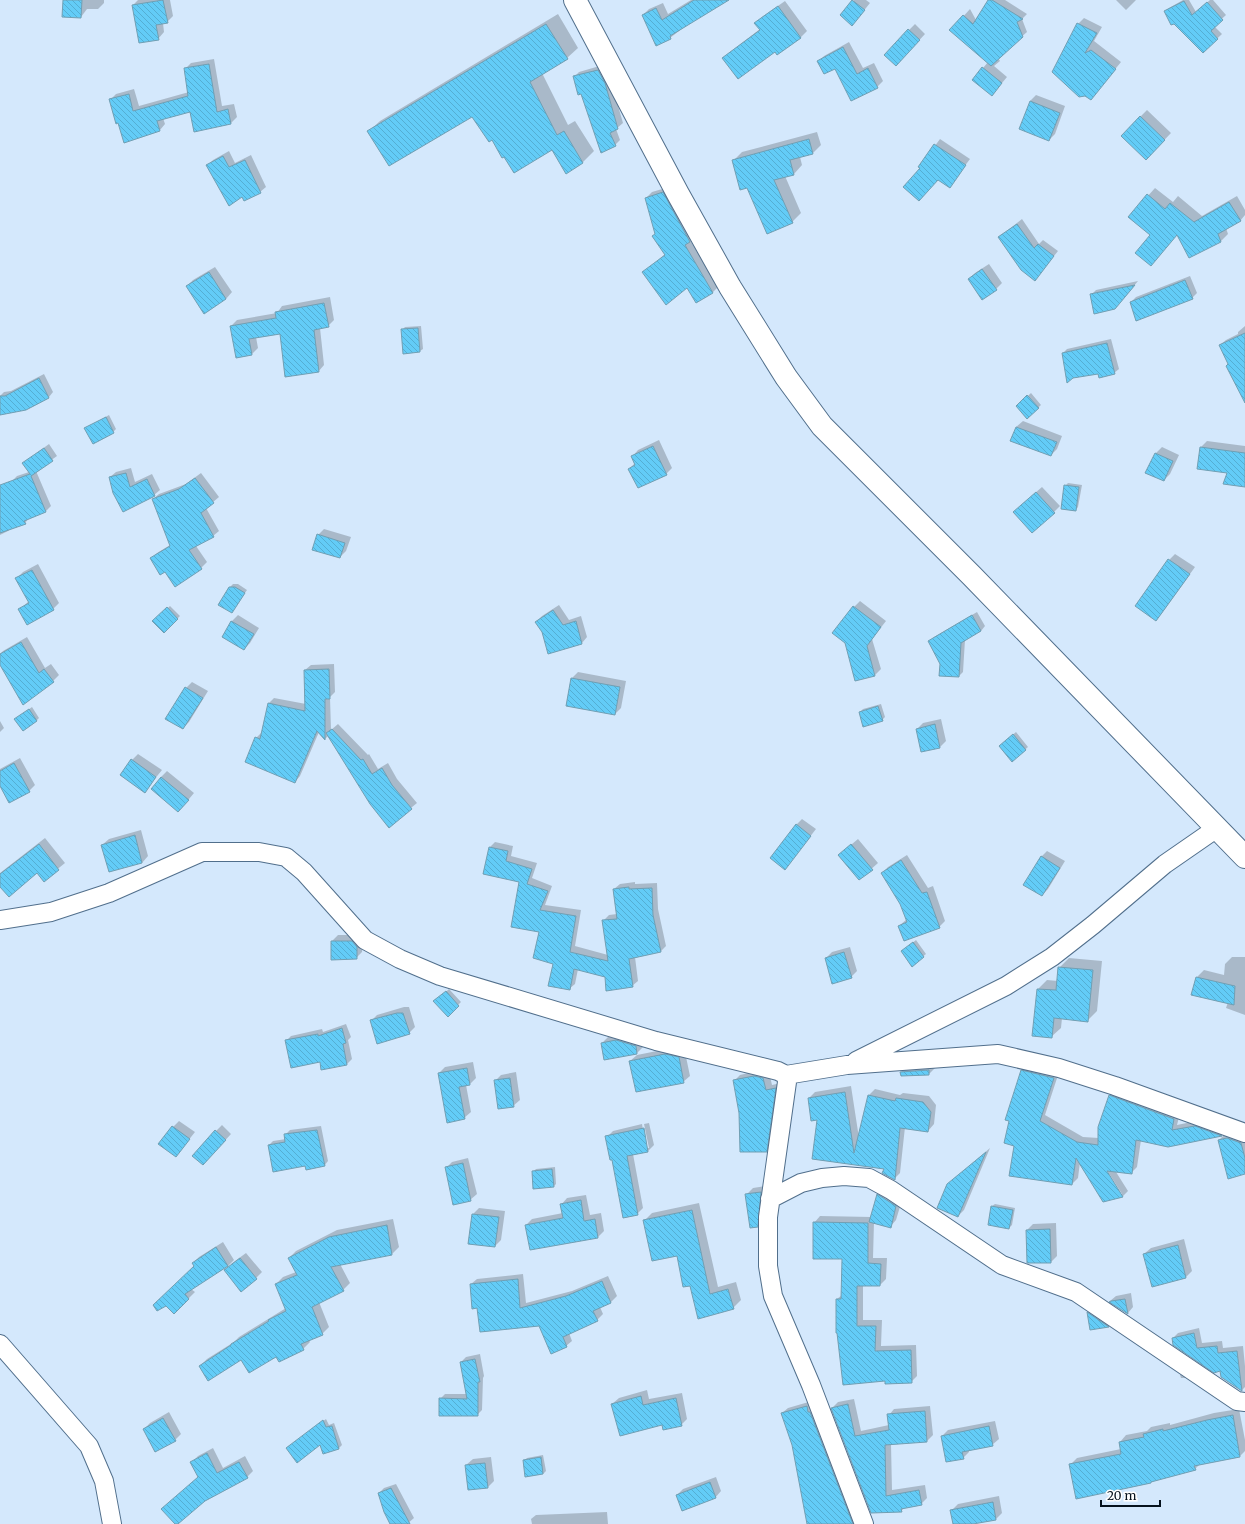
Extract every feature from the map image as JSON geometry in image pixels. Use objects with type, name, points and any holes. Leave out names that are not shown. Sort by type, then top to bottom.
[{"type":"main road","points":[[575,0],[678,194],[730,287],[786,377],[822,426],[977,582],[1245,857]]},
{"type":"street","points":[[847,1065],[992,993],[1052,957],[1093,925],[1164,864],[1217,828]]},
{"type":"street","points":[[0,920],[51,912],[109,892],[202,852],[259,852],[286,857],[304,872],[365,940],[400,959],[433,974],[656,1041],[778,1071],[786,1075],[847,1065],[998,1054],[1059,1068],[1115,1086],[1245,1133]]},
{"type":"street","points":[[786,1075],[787,1082],[768,1217],[768,1266],[774,1296],[811,1385],[864,1524]]},
{"type":"street","points":[[770,1200],[801,1183],[822,1178],[844,1176],[869,1178],[891,1190],[1002,1266],[1076,1292],[1237,1401],[1245,1402]]},
{"type":"street","points":[[0,1344],[89,1446],[104,1481],[112,1524]]},
{"type":"building","points":[[63,0],[82,0],[81,18],[62,17]]},
{"type":"building","points":[[163,0],[168,23],[156,25],[159,40],[139,43],[132,5]]},
{"type":"building","points":[[694,0],[729,0],[670,36],[671,39],[656,46],[642,15],[656,8],[662,20]]},
{"type":"building","points":[[852,0],[865,10],[852,26],[840,15]]},
{"type":"building","points":[[988,0],[992,0],[1023,19],[1017,22],[1023,37],[991,66],[949,30],[963,15],[973,24]]},
{"type":"building","points":[[1184,1],[1192,15],[1207,2],[1223,20],[1211,31],[1218,39],[1203,53],[1174,24],[1171,25],[1164,11]]},
{"type":"building","points":[[778,6],[801,38],[777,55],[775,52],[738,79],[722,58],[760,30],[754,23]]},
{"type":"building","points":[[1077,23],[1097,33],[1085,53],[1091,50],[1116,69],[1091,100],[1085,96],[1079,97],[1052,72]]},
{"type":"building","points":[[546,24],[568,59],[530,82],[557,135],[564,131],[583,163],[566,174],[552,150],[514,173],[504,157],[502,158],[492,140],[489,142],[472,117],[389,166],[367,131]]},
{"type":"building","points":[[908,29],[920,40],[896,66],[884,55]]},
{"type":"building","points":[[843,47],[857,74],[868,68],[878,88],[851,101],[835,69],[824,74],[817,61]]},
{"type":"building","points":[[209,64],[217,112],[228,109],[231,124],[194,132],[190,112],[157,121],[160,131],[124,143],[118,123],[116,124],[109,99],[129,94],[133,111],[188,96],[184,68]]},
{"type":"building","points":[[982,67],[1002,83],[992,96],[972,80]]},
{"type":"building","points":[[598,70],[605,83],[618,129],[610,133],[616,146],[601,153],[581,94],[578,95],[573,76]]},
{"type":"building","points":[[1030,101],[1060,113],[1049,141],[1019,129]]},
{"type":"building","points":[[1140,116],[1165,140],[1146,160],[1121,136]]},
{"type":"building","points":[[809,139],[813,154],[790,160],[794,175],[774,180],[793,223],[767,234],[747,188],[740,190],[732,160]]},
{"type":"building","points":[[934,144],[966,165],[950,188],[938,180],[919,201],[903,187],[920,168],[918,167]]},
{"type":"building","points":[[223,156],[229,167],[245,160],[261,193],[244,201],[242,197],[229,206],[206,165]]},
{"type":"building","points":[[663,192],[690,242],[685,245],[713,293],[696,303],[687,288],[666,305],[642,272],[665,255],[652,236],[655,234],[645,198]]},
{"type":"building","points":[[1147,194],[1165,209],[1170,203],[1194,222],[1229,202],[1241,221],[1218,234],[1221,242],[1189,258],[1177,235],[1151,266],[1135,253],[1150,235],[1128,217]]},
{"type":"building","points":[[1017,224],[1034,248],[1038,244],[1054,256],[1035,281],[1021,270],[998,237]]},
{"type":"building","points":[[982,269],[997,290],[982,300],[968,279]]},
{"type":"building","points":[[209,272],[226,299],[204,314],[186,286]]},
{"type":"building","points":[[1185,280],[1193,299],[1136,321],[1130,302]]},
{"type":"building","points":[[1135,285],[1115,309],[1094,314],[1090,294]]},
{"type":"building","points":[[324,303],[329,327],[314,330],[319,372],[285,377],[280,334],[249,339],[252,355],[236,358],[230,326],[276,318],[275,312]]},
{"type":"building","points":[[418,328],[420,352],[403,354],[401,329]]},
{"type":"building","points":[[1245,333],[1245,403],[1226,366],[1228,364],[1219,345]]},
{"type":"building","points":[[1107,343],[1115,374],[1099,378],[1098,374],[1073,378],[1067,383],[1062,353]]},
{"type":"building","points":[[39,378],[49,398],[26,410],[0,415],[0,396],[5,396]]},
{"type":"building","points":[[1027,395],[1039,408],[1027,419],[1016,406]]},
{"type":"building","points":[[106,417],[114,433],[93,444],[84,428]]},
{"type":"building","points":[[1016,427],[1057,442],[1051,456],[1010,441]]},
{"type":"building","points":[[653,446],[667,475],[638,488],[628,469],[635,465],[631,456]]},
{"type":"building","points":[[1200,447],[1245,453],[1245,487],[1223,484],[1227,473],[1197,469]]},
{"type":"building","points":[[44,448],[53,461],[31,476],[46,512],[24,521],[26,524],[0,533],[0,485],[30,474],[22,463]]},
{"type":"building","points":[[1155,453],[1173,461],[1164,481],[1145,473]]},
{"type":"building","points":[[126,473],[130,487],[147,479],[155,496],[123,512],[113,493],[109,477]]},
{"type":"building","points":[[195,478],[214,503],[201,513],[214,537],[189,550],[202,569],[175,587],[165,572],[160,575],[150,558],[170,546],[152,499],[179,489]]},
{"type":"building","points":[[1064,485],[1079,487],[1076,511],[1061,509]]},
{"type":"building","points":[[1036,492],[1055,513],[1032,533],[1013,512]]},
{"type":"building","points":[[317,534],[345,543],[340,558],[312,550]]},
{"type":"building","points":[[1168,559],[1190,574],[1156,621],[1135,606]]},
{"type":"building","points":[[32,570],[54,610],[27,625],[18,609],[29,603],[15,578]]},
{"type":"building","points":[[229,587],[235,587],[245,593],[232,613],[218,605]]},
{"type":"building","points":[[853,606],[881,627],[867,646],[875,676],[855,681],[845,643],[832,633]]},
{"type":"building","points":[[167,607],[178,619],[164,633],[152,621]]},
{"type":"building","points":[[553,610],[563,625],[576,621],[582,644],[548,654],[542,632],[535,622]]},
{"type":"building","points":[[972,615],[981,631],[961,643],[959,677],[939,676],[940,664],[928,641]]},
{"type":"building","points":[[231,621],[254,634],[244,650],[222,637]]},
{"type":"building","points":[[21,642],[39,673],[44,669],[54,682],[23,705],[0,665],[0,654]]},
{"type":"building","points":[[329,669],[330,699],[325,699],[325,740],[317,731],[295,783],[245,762],[255,737],[260,739],[268,703],[305,711],[304,670]]},
{"type":"building","points":[[571,678],[620,687],[615,715],[566,706]]},
{"type":"building","points":[[185,687],[203,698],[183,729],[165,719]]},
{"type":"building","points":[[878,706],[883,721],[863,727],[859,712]]},
{"type":"building","points":[[29,709],[37,721],[23,731],[14,719]]},
{"type":"building","points":[[935,724],[940,748],[921,752],[916,729]]},
{"type":"building","points":[[332,729],[361,760],[363,759],[372,774],[382,768],[392,785],[412,809],[389,828],[370,804],[326,733]]},
{"type":"building","points":[[1013,734],[1026,750],[1012,762],[999,746]]},
{"type":"building","points":[[131,759],[156,777],[145,793],[120,775]]},
{"type":"building","points":[[14,763],[30,792],[9,803],[0,786],[0,771]]},
{"type":"building","points":[[161,777],[189,800],[178,812],[151,789]]},
{"type":"building","points":[[796,824],[811,836],[785,870],[770,858]]},
{"type":"building","points":[[135,835],[142,863],[109,872],[101,845]]},
{"type":"building","points":[[39,844],[59,870],[44,882],[37,873],[9,897],[0,887],[0,874]]},
{"type":"building","points":[[851,844],[873,870],[859,880],[838,855]]},
{"type":"building","points":[[489,847],[508,851],[506,861],[532,869],[527,884],[548,891],[540,910],[576,916],[570,952],[608,961],[602,920],[617,919],[613,889],[629,887],[629,889],[652,888],[653,915],[661,952],[629,959],[633,987],[606,991],[605,977],[574,969],[570,990],[548,986],[553,964],[533,958],[539,932],[511,927],[519,882],[483,874]]},
{"type":"building","points":[[1041,856],[1060,868],[1042,896],[1023,885]]},
{"type":"building","points":[[901,860],[922,893],[927,892],[940,928],[904,941],[898,926],[907,922],[900,904],[881,873]]},
{"type":"building","points":[[331,941],[352,941],[357,947],[357,959],[331,960]]},
{"type":"building","points":[[913,942],[924,957],[912,967],[901,951]]},
{"type":"building","points":[[844,952],[852,978],[832,984],[825,958]]},
{"type":"building","points":[[1058,967],[1093,970],[1088,1022],[1054,1018],[1052,1038],[1032,1036],[1037,989],[1056,990]]},
{"type":"building","points":[[1196,977],[1235,986],[1234,1005],[1191,995]]},
{"type":"building","points":[[446,991],[459,1006],[448,1017],[433,1001]]},
{"type":"building","points":[[397,1013],[403,1013],[410,1034],[377,1044],[370,1020]]},
{"type":"building","points":[[342,1028],[346,1043],[343,1044],[347,1065],[321,1070],[320,1062],[291,1068],[285,1040],[318,1034],[318,1036]]},
{"type":"building","points":[[616,1040],[636,1046],[637,1054],[604,1060],[601,1043]]},
{"type":"building","points":[[665,1054],[679,1057],[684,1083],[636,1092],[629,1061]]},
{"type":"building","points":[[467,1068],[470,1085],[459,1087],[465,1119],[447,1123],[438,1073]]},
{"type":"building","points":[[929,1070],[929,1075],[901,1076],[900,1072]]},
{"type":"building","points":[[1021,1070],[1054,1078],[1040,1121],[1077,1142],[1098,1145],[1098,1127],[1109,1095],[1174,1119],[1172,1130],[1195,1126],[1222,1136],[1168,1147],[1136,1140],[1132,1174],[1107,1171],[1123,1197],[1103,1202],[1076,1158],[1072,1185],[1009,1176],[1014,1146],[1004,1143],[1009,1121],[1005,1120]]},
{"type":"building","points":[[754,1076],[763,1078],[766,1090],[776,1088],[767,1152],[740,1152],[739,1113],[733,1080]]},
{"type":"building","points":[[510,1078],[514,1107],[498,1109],[494,1080]]},
{"type":"building","points":[[845,1092],[854,1153],[868,1095],[895,1101],[896,1098],[923,1102],[931,1112],[928,1132],[900,1128],[895,1180],[882,1173],[884,1169],[812,1159],[817,1120],[811,1121],[808,1098]]},
{"type":"building","points":[[172,1126],[190,1139],[176,1157],[158,1144]]},
{"type":"building","points":[[644,1128],[648,1152],[627,1156],[638,1215],[623,1218],[612,1160],[610,1160],[605,1136]]},
{"type":"building","points":[[215,1130],[226,1140],[203,1165],[192,1156]]},
{"type":"building","points":[[317,1130],[325,1166],[306,1170],[305,1166],[273,1172],[268,1145],[285,1142],[284,1134]]},
{"type":"building","points":[[1227,1138],[1241,1143],[1245,1158],[1245,1174],[1228,1179],[1218,1140]]},
{"type":"building","points":[[986,1152],[958,1217],[937,1208],[947,1184]]},
{"type":"building","points":[[463,1163],[471,1201],[453,1205],[445,1167]]},
{"type":"building","points":[[552,1169],[554,1187],[533,1189],[532,1171]]},
{"type":"building","points":[[761,1192],[758,1227],[750,1228],[745,1194]]},
{"type":"building","points":[[877,1194],[896,1206],[891,1228],[869,1222]]},
{"type":"building","points":[[581,1200],[584,1221],[595,1219],[598,1238],[530,1250],[525,1225],[563,1218],[560,1204]]},
{"type":"building","points":[[991,1206],[1013,1210],[1009,1229],[988,1225]]},
{"type":"building","points":[[692,1210],[710,1294],[728,1289],[734,1309],[698,1319],[690,1286],[683,1287],[677,1256],[652,1261],[643,1220]]},
{"type":"building","points":[[472,1214],[499,1217],[495,1247],[468,1244]]},
{"type":"building","points":[[813,1222],[868,1223],[868,1263],[881,1264],[880,1286],[857,1286],[857,1326],[876,1326],[875,1351],[911,1350],[912,1383],[885,1384],[885,1381],[843,1385],[836,1333],[836,1299],[841,1299],[842,1259],[813,1259]]},
{"type":"building","points":[[387,1225],[392,1255],[331,1267],[344,1291],[312,1307],[323,1335],[301,1344],[304,1350],[279,1362],[276,1357],[249,1373],[241,1360],[208,1381],[199,1366],[231,1344],[269,1321],[268,1320],[286,1311],[275,1284],[297,1275],[288,1258],[329,1237]]},
{"type":"building","points":[[1050,1229],[1051,1263],[1027,1263],[1026,1230]]},
{"type":"building","points":[[1178,1245],[1186,1278],[1152,1287],[1143,1254]]},
{"type":"building","points":[[216,1247],[228,1266],[185,1294],[189,1299],[174,1314],[166,1306],[157,1311],[153,1305],[194,1266],[192,1263]]},
{"type":"building","points":[[240,1258],[257,1279],[241,1292],[224,1270]]},
{"type":"building","points":[[518,1279],[520,1308],[566,1296],[602,1281],[611,1303],[593,1311],[598,1321],[563,1337],[567,1347],[551,1354],[539,1326],[480,1332],[477,1308],[472,1309],[470,1284]]},
{"type":"building","points":[[1125,1299],[1128,1314],[1109,1302],[1111,1301]]},
{"type":"building","points":[[1087,1312],[1109,1327],[1090,1330]]},
{"type":"building","points":[[1194,1333],[1197,1348],[1217,1346],[1218,1353],[1237,1351],[1242,1391],[1221,1377],[1220,1371],[1214,1373],[1173,1345],[1172,1338]]},
{"type":"building","points":[[475,1359],[480,1382],[478,1382],[478,1416],[439,1416],[439,1398],[467,1399],[460,1362]]},
{"type":"building","points":[[641,1396],[643,1405],[676,1398],[682,1426],[663,1430],[662,1425],[620,1436],[611,1404]]},
{"type":"building","points":[[848,1404],[855,1436],[889,1430],[887,1414],[925,1411],[927,1442],[885,1445],[886,1496],[919,1490],[922,1505],[901,1509],[902,1512],[871,1513],[831,1408]]},
{"type":"building","points":[[807,1406],[808,1412],[810,1412],[853,1524],[807,1524],[792,1445],[781,1413]]},
{"type":"building","points":[[1233,1415],[1240,1457],[1194,1466],[1196,1470],[1151,1483],[1076,1499],[1069,1464],[1121,1454],[1119,1442],[1144,1437],[1143,1434]]},
{"type":"building","points":[[163,1418],[176,1441],[155,1452],[143,1429]]},
{"type":"building","points":[[323,1420],[326,1427],[332,1426],[339,1449],[323,1454],[320,1445],[297,1463],[286,1448]]},
{"type":"building","points":[[989,1426],[993,1446],[962,1452],[964,1459],[946,1462],[941,1436]]},
{"type":"building","points":[[207,1453],[217,1473],[239,1462],[248,1478],[205,1501],[178,1524],[175,1524],[161,1509],[198,1477],[190,1462]]},
{"type":"building","points":[[541,1457],[543,1474],[525,1477],[523,1460]]},
{"type":"building","points":[[485,1463],[488,1488],[468,1490],[465,1465]]},
{"type":"building","points":[[710,1482],[716,1498],[682,1511],[676,1495]]},
{"type":"building","points":[[391,1488],[410,1524],[390,1524],[384,1512],[378,1493]]},
{"type":"building","points":[[993,1502],[996,1520],[973,1524],[953,1524],[950,1510]]}]
